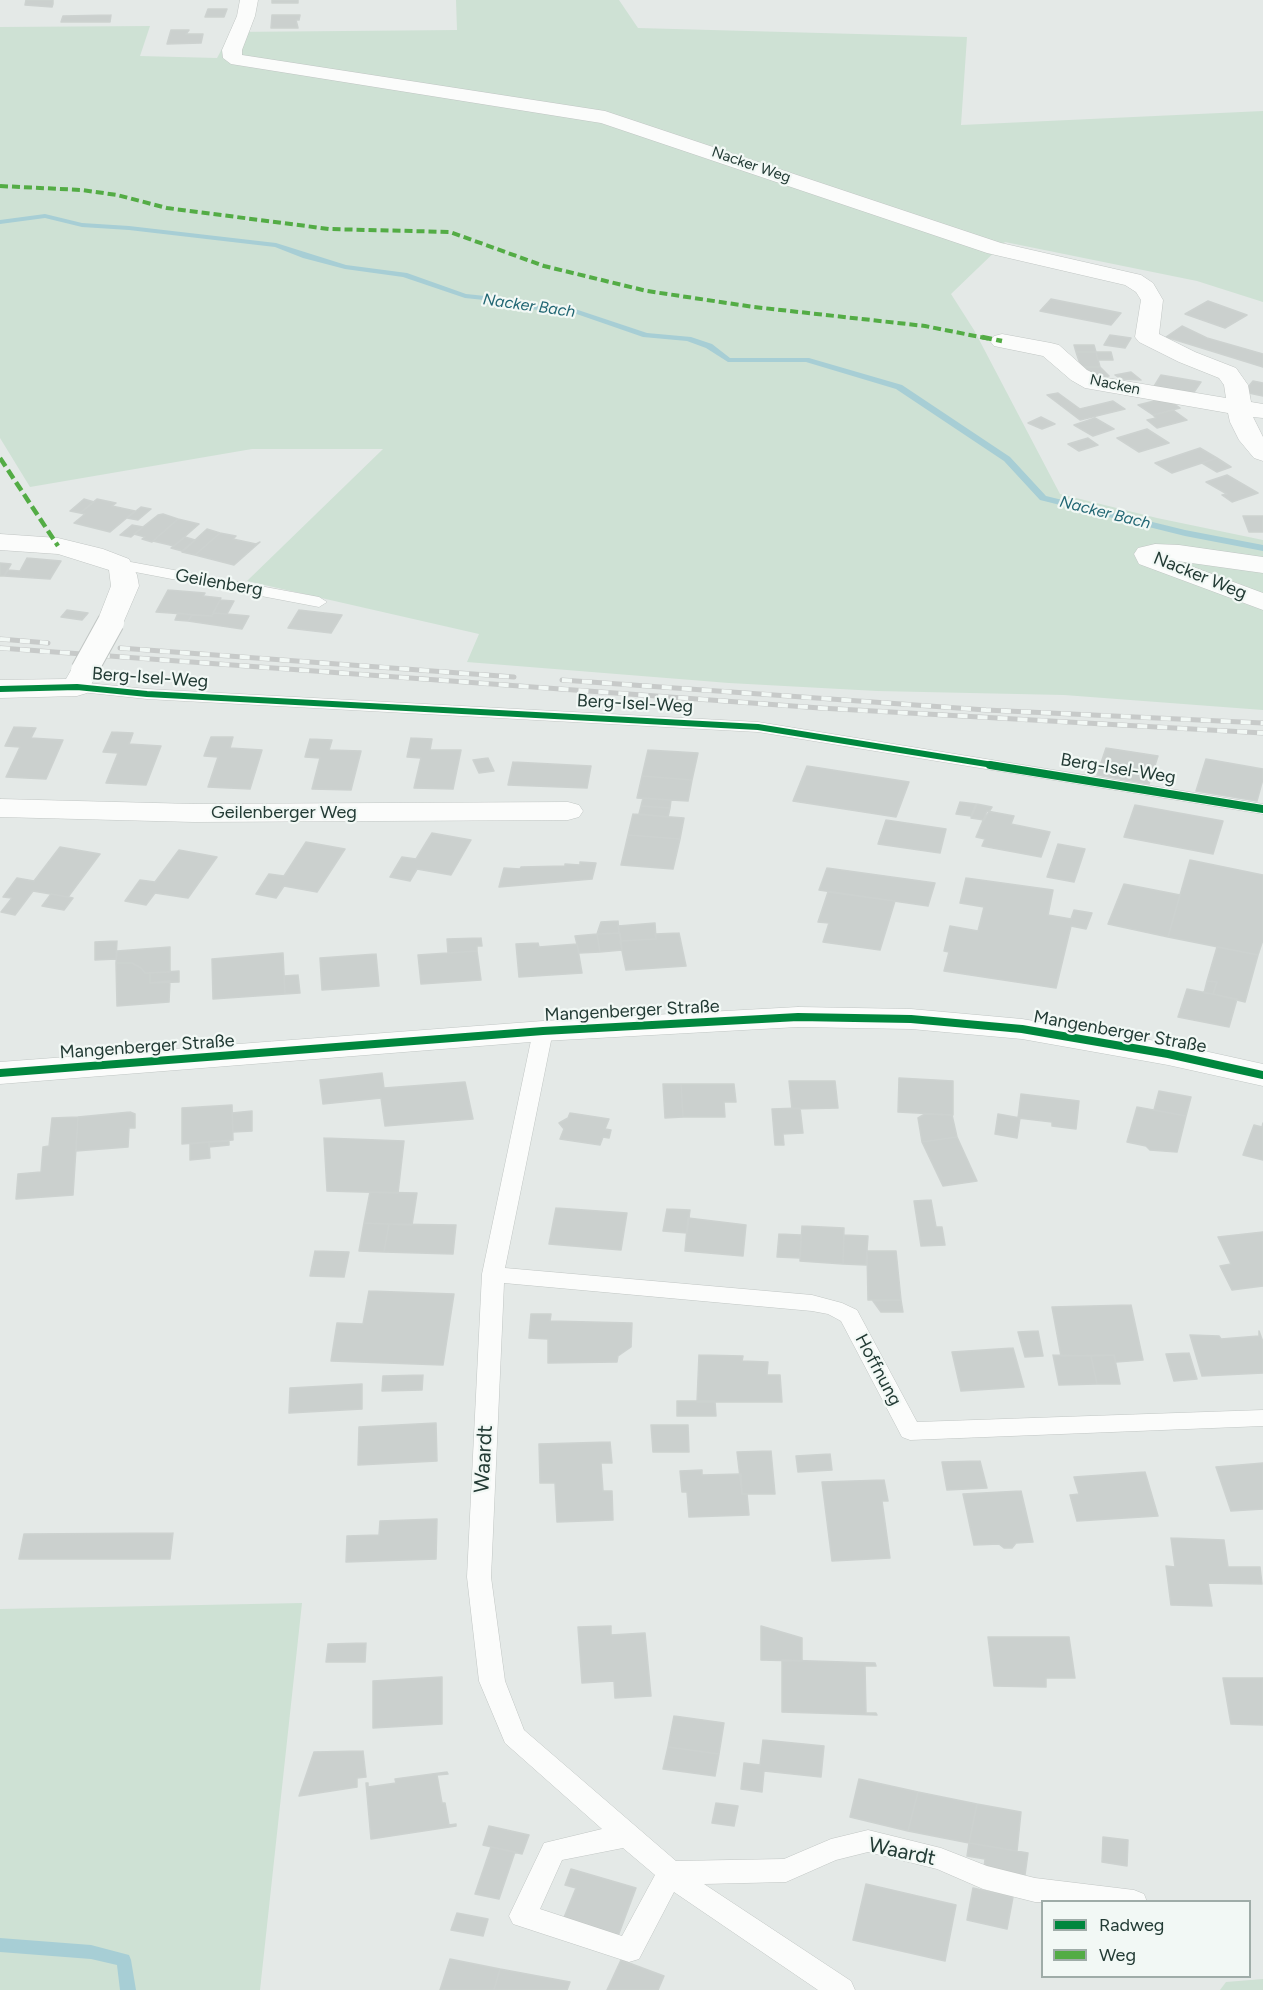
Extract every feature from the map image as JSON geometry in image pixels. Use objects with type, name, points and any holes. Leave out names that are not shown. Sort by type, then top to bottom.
[{"type":"street","name":"Nacker Weg","points":[[249,0],[246,16],[232,50],[233,58],[238,60],[605,117],[995,248],[1133,280],[1145,288],[1152,300],[1147,337],[1187,357],[1228,373],[1236,385],[1238,407],[1248,435],[1263,453]]},
{"type":"street","name":"Nacken","points":[[1002,341],[1051,350],[1079,375],[1094,383],[1238,407]]},
{"type":"street","points":[[1238,407],[1263,411]]},
{"type":"street","name":"Geilenberg","points":[[0,542],[58,546],[94,555],[120,565]]},
{"type":"street","name":"Nacker Weg","points":[[1263,565],[1179,553],[1147,554],[1148,558],[1163,565],[1263,602]]},
{"type":"street","points":[[81,679],[111,622],[125,586],[120,565]]},
{"type":"street","name":"Berg-Isel-Weg","points":[[0,689],[81,679]]},
{"type":"street","name":"Geilenberger Weg","points":[[0,808],[194,813],[568,811]]},
{"type":"street","name":"Mangenberger Straße","points":[[0,1073],[543,1031],[798,1017],[914,1020],[1022,1029],[1168,1054],[1263,1075]]},
{"type":"lane","name":"Geilenberg","points":[[120,565],[319,602]]},
{"type":"lane","name":"Berg-Isel-Weg","points":[[81,679],[158,695],[758,727],[1263,809]]},
{"type":"lane","name":"Waardt","points":[[543,1031],[493,1274],[479,1577],[492,1681],[514,1736],[687,1887],[841,1990]]},
{"type":"lane","name":"Hoffnung","points":[[493,1274],[812,1303],[834,1308],[849,1316],[910,1431],[1263,1418]]},
{"type":"lane","points":[[629,1835],[553,1851],[523,1916],[629,1950],[670,1873]]},
{"type":"lane","name":"Waardt","points":[[670,1873],[786,1870],[831,1850],[868,1841],[941,1859],[983,1877],[1035,1890],[1118,1900]]},
{"type":"green space","points":[[456,0],[619,0],[638,28],[967,37],[961,125],[1263,111],[1263,302],[1197,281],[1005,242],[951,294],[974,330],[1060,494],[1157,518],[1263,540],[1263,710],[1064,695],[877,691],[729,683],[467,662],[479,634],[247,581],[383,449],[252,449],[30,487],[0,438],[0,27],[150,26],[140,56],[217,58],[231,32],[457,30]]},
{"type":"green space","points":[[302,1603],[260,1990],[0,1990],[0,1609]]},
{"type":"green space","points":[[1263,1979],[1263,1990],[1220,1990],[1226,1982]]},
{"type":"building","points":[[26,0],[53,0],[53,4],[52,7],[25,5]]},
{"type":"building","points":[[272,0],[298,0],[298,3],[272,3]]},
{"type":"building","points":[[208,9],[227,9],[224,17],[205,17]]},
{"type":"building","points":[[111,15],[110,22],[61,22],[63,16]]},
{"type":"building","points":[[272,15],[300,15],[299,20],[296,20],[298,28],[271,28]]},
{"type":"building","points":[[171,30],[189,30],[186,34],[203,34],[201,43],[167,44]]},
{"type":"building","points":[[1051,299],[1121,313],[1111,325],[1040,311]]},
{"type":"building","points":[[1208,301],[1247,315],[1225,328],[1185,314]]},
{"type":"building","points":[[1182,326],[1207,338],[1263,354],[1263,367],[1166,337]]},
{"type":"building","points":[[1110,335],[1131,338],[1125,348],[1104,345]]},
{"type":"building","points":[[1074,345],[1094,345],[1096,352],[1076,352]]},
{"type":"building","points":[[1076,352],[1096,352],[1100,367],[1081,367]]},
{"type":"building","points":[[1096,352],[1111,352],[1113,360],[1098,360]]},
{"type":"building","points":[[1081,367],[1100,367],[1109,376],[1091,379]]},
{"type":"building","points":[[1131,372],[1141,380],[1121,379],[1115,375]]},
{"type":"building","points":[[1161,375],[1201,382],[1192,395],[1153,388]]},
{"type":"building","points":[[1253,381],[1263,383],[1263,396],[1244,392]]},
{"type":"building","points":[[1058,393],[1080,409],[1113,401],[1125,409],[1080,420],[1047,395]]},
{"type":"building","points":[[1166,398],[1180,408],[1153,415],[1138,405]]},
{"type":"building","points":[[1173,410],[1187,420],[1157,428],[1147,420],[1156,418],[1153,415]]},
{"type":"building","points":[[1041,417],[1055,424],[1042,429],[1028,423]]},
{"type":"building","points":[[1095,418],[1114,429],[1093,436],[1074,425]]},
{"type":"building","points":[[1147,429],[1169,443],[1139,452],[1117,438]]},
{"type":"building","points":[[1088,438],[1098,445],[1079,451],[1068,444]]},
{"type":"building","points":[[1200,448],[1217,458],[1172,473],[1155,463]]},
{"type":"building","points":[[1217,458],[1231,467],[1217,472],[1202,463]]},
{"type":"building","points":[[1227,475],[1258,493],[1232,502],[1222,495],[1227,494],[1206,482]]},
{"type":"building","points":[[84,499],[94,502],[80,513],[70,511]]},
{"type":"building","points":[[97,499],[116,503],[112,506],[135,511],[110,532],[74,523],[85,514],[80,513]]},
{"type":"building","points":[[141,507],[151,509],[138,520],[127,518]]},
{"type":"building","points":[[163,514],[178,519],[152,542],[134,534],[158,515]]},
{"type":"building","points":[[1243,516],[1263,516],[1263,532],[1249,532]]},
{"type":"building","points":[[178,519],[199,524],[174,546],[153,541]]},
{"type":"building","points":[[132,525],[143,527],[131,537],[120,535]]},
{"type":"building","points":[[207,529],[220,533],[195,555],[182,552]]},
{"type":"building","points":[[220,533],[236,536],[233,539],[256,544],[260,542],[234,565],[195,555]]},
{"type":"building","points":[[185,537],[195,540],[182,551],[171,548]]},
{"type":"building","points":[[27,558],[61,561],[50,579],[4,576],[8,570],[20,571]]},
{"type":"building","points":[[0,563],[11,564],[4,576],[0,576]]},
{"type":"building","points":[[168,590],[205,593],[203,596],[221,598],[212,616],[156,612]]},
{"type":"building","points":[[220,600],[234,601],[227,614],[213,613]]},
{"type":"building","points":[[67,610],[88,613],[82,620],[61,617]]},
{"type":"building","points":[[299,610],[342,615],[331,633],[288,628]]},
{"type":"building","points":[[178,613],[192,615],[188,621],[175,620]]},
{"type":"building","points":[[213,613],[249,616],[242,629],[188,621],[192,615],[212,616]]},
{"type":"building","points":[[14,727],[36,728],[31,738],[63,740],[46,779],[6,777],[20,747],[5,746]]},
{"type":"building","points":[[112,732],[133,733],[129,744],[161,746],[146,785],[106,783],[118,753],[103,752]]},
{"type":"building","points":[[211,737],[233,737],[230,748],[262,750],[250,789],[208,787],[218,757],[204,756]]},
{"type":"building","points":[[411,738],[432,739],[430,750],[461,750],[453,789],[414,788],[421,758],[407,757]]},
{"type":"building","points":[[310,739],[332,740],[329,750],[361,751],[351,790],[312,789],[320,758],[305,757]]},
{"type":"building","points":[[1106,748],[1158,756],[1149,784],[1097,775]]},
{"type":"building","points":[[648,750],[698,753],[692,780],[642,776]]},
{"type":"building","points":[[488,758],[494,771],[479,773],[473,760]]},
{"type":"building","points":[[1206,759],[1263,769],[1263,779],[1257,801],[1196,791]]},
{"type":"building","points":[[513,762],[591,766],[587,788],[508,785]]},
{"type":"building","points":[[807,766],[909,782],[896,817],[793,801]]},
{"type":"building","points":[[642,776],[692,780],[688,801],[637,798]]},
{"type":"building","points":[[643,798],[671,800],[670,808],[641,806]]},
{"type":"building","points":[[960,802],[976,804],[971,816],[956,814]]},
{"type":"building","points":[[977,804],[992,807],[984,820],[971,818]]},
{"type":"building","points":[[1135,805],[1223,821],[1213,854],[1124,837]]},
{"type":"building","points":[[641,806],[670,808],[668,817],[639,814]]},
{"type":"building","points":[[987,811],[1014,816],[1011,824],[1050,832],[1041,857],[982,846],[985,839],[976,837]]},
{"type":"building","points":[[633,814],[684,818],[680,839],[628,835]]},
{"type":"building","points":[[886,820],[946,829],[940,853],[878,844]]},
{"type":"building","points":[[432,833],[471,840],[451,875],[417,869],[410,881],[390,877],[402,857],[416,859]]},
{"type":"building","points":[[628,835],[680,839],[673,869],[621,865]]},
{"type":"building","points":[[306,842],[345,849],[317,892],[284,886],[276,898],[256,894],[269,874],[284,876]]},
{"type":"building","points":[[1058,844],[1085,849],[1074,882],[1047,877]]},
{"type":"building","points":[[60,847],[100,854],[68,897],[33,891],[15,915],[1,912],[12,898],[3,897],[17,878],[34,881]]},
{"type":"building","points":[[179,850],[217,857],[188,898],[155,893],[146,905],[125,901],[140,880],[155,882]]},
{"type":"building","points":[[1190,860],[1263,875],[1263,940],[1258,955],[1168,937]]},
{"type":"building","points":[[580,862],[596,863],[592,879],[499,887],[504,868],[580,865]]},
{"type":"building","points":[[827,868],[935,883],[928,906],[819,890]]},
{"type":"building","points":[[966,878],[1053,890],[1048,915],[1071,919],[1074,910],[1092,913],[1086,929],[1071,926],[1056,988],[944,971],[949,952],[944,951],[950,926],[978,931],[984,907],[960,903]]},
{"type":"building","points":[[1124,884],[1180,895],[1168,937],[1108,924]]},
{"type":"building","points":[[828,892],[895,901],[880,950],[823,942],[829,923],[818,922]]},
{"type":"building","points":[[51,894],[73,898],[64,910],[42,906]]},
{"type":"building","points":[[618,921],[619,933],[597,934],[601,922]]},
{"type":"building","points":[[655,923],[656,939],[621,941],[618,926]]},
{"type":"building","points":[[620,933],[622,950],[600,952],[597,934]]},
{"type":"building","points":[[679,933],[686,966],[626,970],[620,941],[656,939],[655,934]]},
{"type":"building","points":[[597,934],[600,952],[579,953],[575,936]]},
{"type":"building","points":[[481,938],[482,946],[477,946],[477,951],[448,953],[447,939]]},
{"type":"building","points":[[117,941],[116,959],[95,960],[95,942]]},
{"type":"building","points":[[538,943],[539,947],[577,944],[582,973],[519,977],[516,944]]},
{"type":"building","points":[[170,947],[170,972],[145,973],[132,963],[116,963],[117,951]]},
{"type":"building","points":[[1217,947],[1258,955],[1245,1002],[1213,994],[1217,982],[1207,981]]},
{"type":"building","points":[[477,951],[481,980],[421,984],[418,955]]},
{"type":"building","points":[[283,953],[285,994],[213,999],[212,959]]},
{"type":"building","points":[[376,954],[379,986],[322,990],[320,958]]},
{"type":"building","points":[[116,963],[132,963],[145,973],[150,973],[150,983],[170,981],[169,1002],[117,1006]]},
{"type":"building","points":[[179,971],[179,982],[150,983],[150,973]]},
{"type":"building","points":[[298,975],[300,993],[285,994],[284,976]]},
{"type":"building","points":[[1207,981],[1217,982],[1213,994],[1204,993]]},
{"type":"building","points":[[1187,989],[1237,999],[1229,1027],[1178,1017]]},
{"type":"building","points":[[382,1073],[384,1088],[465,1082],[473,1119],[385,1126],[381,1098],[323,1104],[320,1080]]},
{"type":"building","points":[[899,1078],[953,1081],[953,1115],[898,1112]]},
{"type":"building","points":[[789,1081],[835,1081],[838,1108],[792,1109]]},
{"type":"building","points":[[663,1084],[681,1084],[683,1117],[665,1118]]},
{"type":"building","points":[[681,1084],[734,1084],[736,1102],[724,1102],[725,1117],[683,1117]]},
{"type":"building","points":[[1159,1091],[1191,1097],[1186,1116],[1154,1110]]},
{"type":"building","points":[[1021,1094],[1079,1101],[1076,1129],[1052,1126],[1052,1122],[1018,1118]]},
{"type":"building","points":[[232,1105],[233,1140],[182,1144],[182,1108]]},
{"type":"building","points":[[1137,1107],[1186,1116],[1177,1152],[1150,1150],[1146,1146],[1127,1142]]},
{"type":"building","points":[[800,1108],[803,1133],[783,1134],[784,1145],[775,1145],[772,1109]]},
{"type":"building","points":[[252,1111],[252,1131],[233,1132],[232,1113]]},
{"type":"building","points":[[130,1112],[135,1114],[135,1128],[129,1128],[128,1147],[76,1151],[78,1117]]},
{"type":"building","points":[[570,1113],[609,1119],[605,1129],[611,1130],[609,1138],[603,1137],[600,1145],[560,1139],[564,1129],[559,1123],[568,1118]]},
{"type":"building","points":[[925,1114],[952,1115],[957,1137],[922,1142],[918,1118]]},
{"type":"building","points":[[998,1114],[1020,1118],[1017,1138],[995,1134]]},
{"type":"building","points":[[78,1117],[73,1195],[16,1199],[18,1174],[41,1172],[43,1147],[49,1146],[52,1118]]},
{"type":"building","points":[[1263,1123],[1263,1160],[1243,1155],[1254,1125],[1262,1127]]},
{"type":"building","points":[[957,1137],[977,1181],[943,1186],[922,1142]]},
{"type":"building","points":[[324,1138],[404,1141],[398,1193],[327,1191]]},
{"type":"building","points":[[229,1141],[229,1145],[209,1147],[209,1142]]},
{"type":"building","points":[[209,1142],[210,1158],[190,1160],[190,1144]]},
{"type":"building","points":[[370,1192],[417,1193],[412,1225],[364,1223]]},
{"type":"building","points":[[931,1200],[936,1227],[942,1227],[945,1245],[921,1246],[914,1201]]},
{"type":"building","points":[[556,1208],[627,1213],[621,1250],[549,1244]]},
{"type":"building","points":[[667,1209],[690,1210],[687,1233],[663,1231]]},
{"type":"building","points":[[688,1218],[746,1225],[743,1256],[685,1251]]},
{"type":"building","points":[[364,1223],[389,1224],[384,1252],[359,1251]]},
{"type":"building","points":[[389,1224],[456,1225],[453,1254],[384,1252]]},
{"type":"building","points":[[802,1226],[844,1228],[843,1264],[800,1261]]},
{"type":"building","points":[[1263,1232],[1263,1286],[1232,1290],[1220,1266],[1231,1264],[1218,1237]]},
{"type":"building","points":[[779,1234],[801,1235],[800,1258],[777,1257]]},
{"type":"building","points":[[844,1235],[868,1236],[866,1265],[843,1264]]},
{"type":"building","points":[[315,1251],[349,1252],[344,1277],[310,1276]]},
{"type":"building","points":[[867,1251],[896,1251],[901,1300],[868,1300]]},
{"type":"building","points":[[369,1291],[454,1294],[443,1365],[331,1361],[337,1323],[363,1324]]},
{"type":"building","points":[[901,1300],[903,1312],[881,1312],[873,1301]]},
{"type":"building","points":[[1131,1305],[1143,1360],[1116,1362],[1114,1355],[1061,1356],[1052,1307]]},
{"type":"building","points":[[531,1314],[551,1314],[550,1321],[632,1323],[631,1347],[618,1356],[617,1362],[548,1363],[548,1339],[529,1338]]},
{"type":"building","points":[[1038,1331],[1043,1356],[1025,1357],[1018,1332]]},
{"type":"building","points":[[1259,1331],[1263,1342],[1263,1373],[1202,1376],[1190,1335],[1219,1336],[1221,1339],[1259,1336]]},
{"type":"building","points":[[1013,1348],[1024,1387],[961,1391],[952,1352]]},
{"type":"building","points":[[1189,1353],[1197,1379],[1174,1381],[1166,1354]]},
{"type":"building","points":[[699,1355],[743,1356],[742,1361],[768,1362],[767,1375],[780,1375],[782,1402],[697,1402]]},
{"type":"building","points":[[1053,1355],[1091,1356],[1097,1384],[1059,1385]]},
{"type":"building","points":[[1114,1355],[1120,1384],[1097,1384],[1091,1356]]},
{"type":"building","points":[[423,1375],[422,1390],[382,1391],[383,1376]]},
{"type":"building","points":[[362,1384],[362,1409],[289,1413],[290,1388]]},
{"type":"building","points":[[677,1401],[715,1401],[716,1416],[677,1416]]},
{"type":"building","points":[[436,1423],[437,1461],[358,1465],[359,1427]]},
{"type":"building","points":[[651,1425],[688,1425],[689,1452],[653,1452]]},
{"type":"building","points":[[610,1442],[612,1463],[601,1463],[603,1491],[612,1491],[613,1520],[557,1522],[555,1483],[540,1483],[539,1444]]},
{"type":"building","points":[[771,1451],[775,1494],[742,1494],[737,1452]]},
{"type":"building","points":[[830,1454],[832,1470],[798,1472],[796,1456]]},
{"type":"building","points":[[980,1461],[987,1488],[947,1490],[942,1462]]},
{"type":"building","points":[[1263,1463],[1263,1509],[1231,1511],[1216,1467]]},
{"type":"building","points":[[702,1470],[702,1475],[741,1474],[742,1494],[747,1494],[749,1515],[689,1517],[687,1492],[682,1492],[680,1471]]},
{"type":"building","points":[[1145,1472],[1158,1516],[1077,1521],[1070,1495],[1079,1494],[1074,1477]]},
{"type":"building","points":[[884,1480],[888,1501],[882,1501],[890,1558],[832,1561],[822,1482]]},
{"type":"building","points":[[1021,1491],[1033,1542],[1016,1543],[1012,1548],[1004,1548],[999,1544],[974,1545],[963,1494]]},
{"type":"building","points":[[437,1519],[436,1559],[346,1562],[347,1536],[379,1535],[380,1521]]},
{"type":"building","points":[[173,1533],[170,1559],[19,1559],[24,1534]]},
{"type":"building","points":[[1171,1538],[1224,1540],[1228,1567],[1260,1567],[1262,1584],[1208,1583],[1212,1606],[1171,1605],[1166,1566],[1175,1567]]},
{"type":"building","points":[[611,1626],[611,1635],[645,1633],[651,1696],[615,1698],[614,1681],[582,1683],[578,1627]]},
{"type":"building","points":[[761,1626],[802,1638],[802,1661],[761,1660]]},
{"type":"building","points":[[988,1637],[1069,1637],[1075,1678],[1046,1678],[1046,1687],[994,1686]]},
{"type":"building","points":[[366,1643],[365,1662],[326,1662],[328,1644]]},
{"type":"building","points":[[782,1660],[875,1663],[876,1666],[865,1666],[866,1713],[877,1715],[782,1712]]},
{"type":"building","points":[[442,1677],[442,1724],[373,1728],[373,1681]]},
{"type":"building","points":[[1223,1678],[1263,1678],[1263,1725],[1231,1724]]},
{"type":"building","points":[[674,1716],[724,1723],[719,1754],[668,1747]]},
{"type":"building","points":[[763,1740],[824,1746],[821,1777],[764,1771],[762,1792],[741,1789],[744,1763],[760,1765]]},
{"type":"building","points":[[668,1747],[719,1754],[715,1776],[663,1769]]},
{"type":"building","points":[[363,1751],[366,1777],[357,1778],[357,1787],[299,1796],[314,1752]]},
{"type":"building","points":[[447,1772],[448,1774],[437,1775],[449,1825],[456,1824],[456,1826],[371,1839],[366,1783],[368,1787],[396,1783],[395,1779]]},
{"type":"building","points":[[859,1779],[918,1792],[908,1831],[850,1817]]},
{"type":"building","points":[[918,1792],[977,1804],[969,1843],[908,1831]]},
{"type":"building","points":[[716,1803],[738,1806],[734,1826],[712,1823]]},
{"type":"building","points":[[977,1804],[1021,1812],[1017,1851],[969,1843]]},
{"type":"building","points":[[489,1826],[529,1835],[522,1854],[483,1845]]},
{"type":"building","points":[[1103,1837],[1128,1840],[1127,1866],[1102,1862]]},
{"type":"building","points":[[969,1843],[1028,1853],[1025,1875],[984,1868],[985,1859],[967,1856]]},
{"type":"building","points":[[491,1847],[515,1852],[499,1899],[475,1894]]},
{"type":"building","points":[[571,1869],[636,1888],[618,1936],[563,1920],[576,1888],[565,1885]]},
{"type":"building","points":[[866,1884],[956,1905],[945,1961],[853,1940]]},
{"type":"building","points":[[973,1888],[1013,1897],[1007,1929],[967,1920]]},
{"type":"building","points":[[457,1913],[488,1919],[483,1936],[451,1930]]},
{"type":"building","points":[[450,1959],[500,1969],[494,1990],[440,1990]]},
{"type":"building","points":[[621,1960],[664,1976],[658,1990],[607,1990]]},
{"type":"building","points":[[500,1969],[570,1982],[567,1990],[494,1990]]},
{"type":"waterway","name":"Nacker Bach","points":[[0,222],[45,216],[82,225],[129,228],[276,245],[345,267],[404,275],[465,296],[495,299],[522,307],[569,309],[646,335],[688,339],[709,346],[728,360],[806,360],[899,387],[1007,459],[1043,498],[1185,533],[1263,548]]},
{"type":"waterway","points":[[0,1945],[91,1952],[124,1960],[128,1990]]},
{"type":"railway","points":[[0,639],[48,643]]},
{"type":"railway","points":[[0,648],[820,708],[1263,733]]},
{"type":"railway","points":[[120,648],[514,677]]},
{"type":"railway","points":[[562,680],[986,710],[1263,723]]},
{"type":"marked path","points":[[0,186],[82,190],[117,195],[167,208],[329,229],[450,232],[544,266],[647,291],[754,307],[925,326],[1002,341]]},
{"type":"marked path","points":[[0,458],[58,546]]},
{"type":"cycle path","points":[[0,689],[77,687],[147,694],[758,727],[1263,809]]},
{"type":"cycle path","points":[[0,1073],[543,1031],[798,1017],[911,1019],[1022,1029],[1168,1054],[1263,1075]]}]
